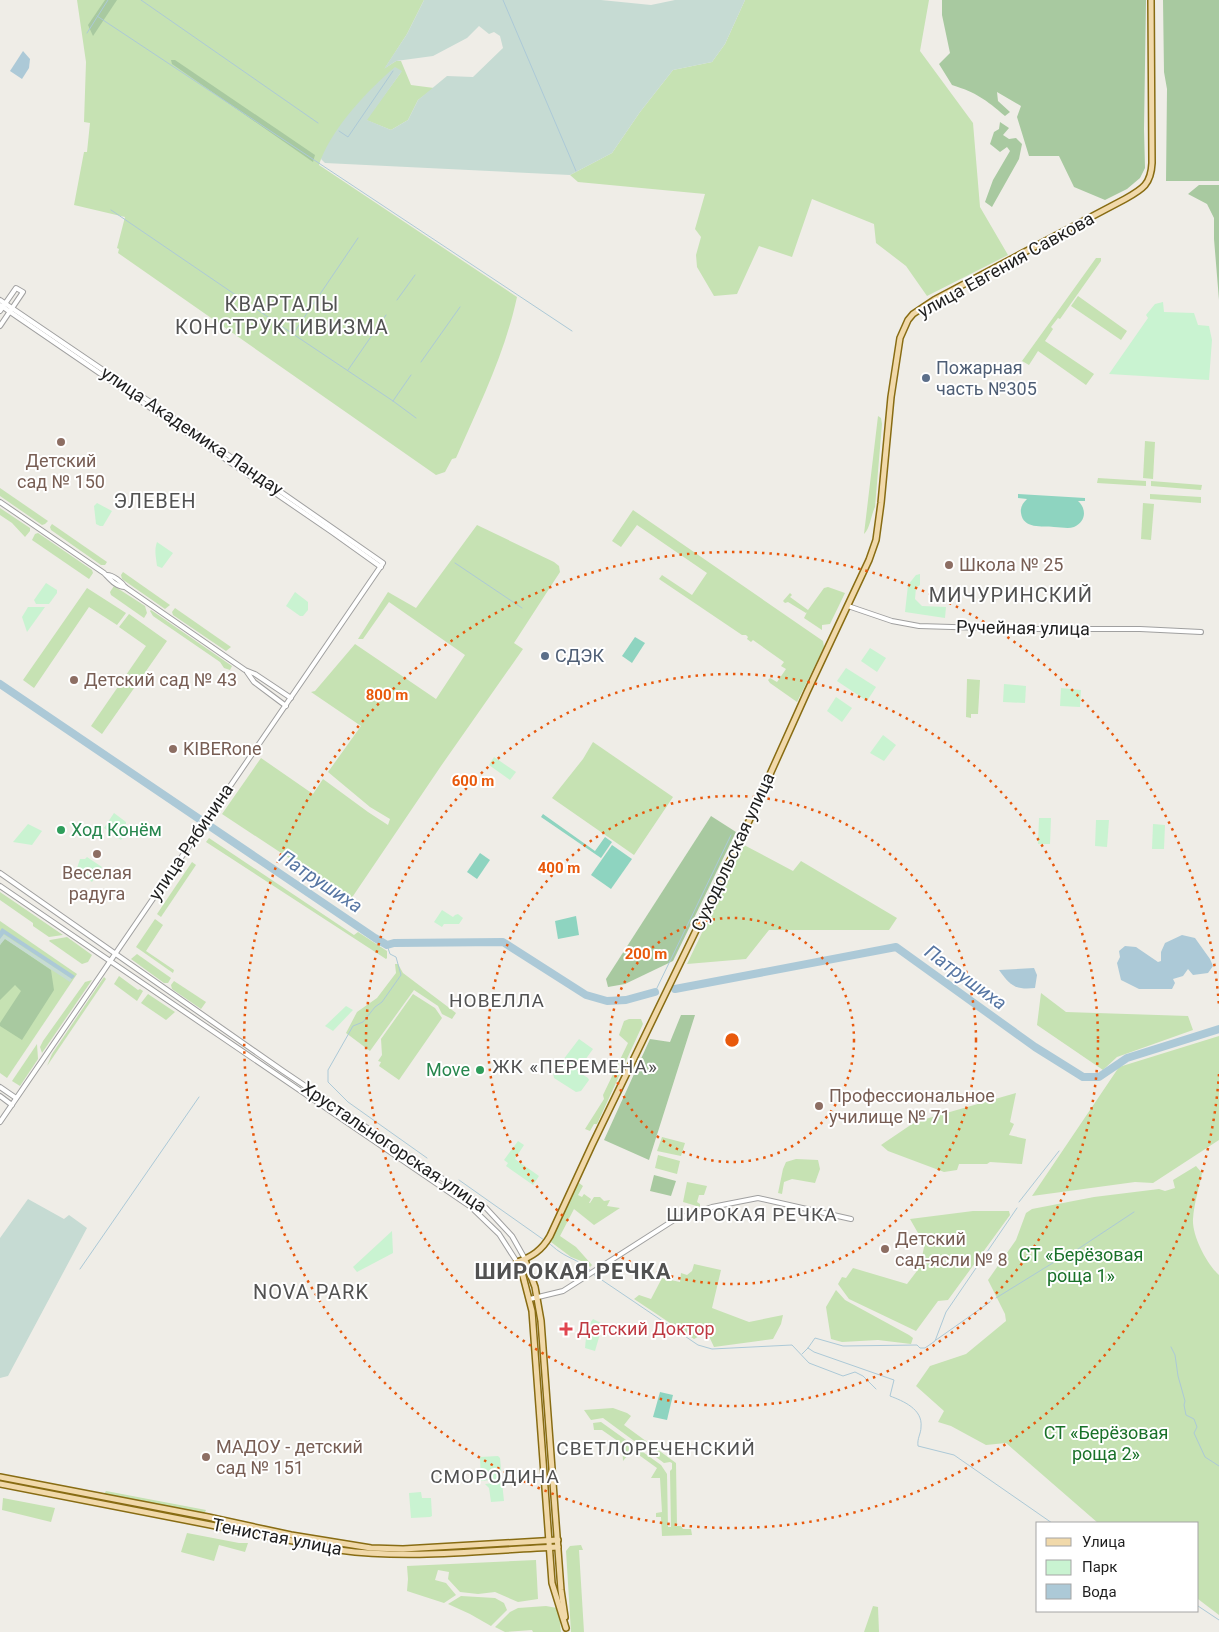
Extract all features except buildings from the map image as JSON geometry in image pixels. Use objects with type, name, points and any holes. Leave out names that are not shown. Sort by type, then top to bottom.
[{"type":"main road","name":"улица Евгения Савкова","points":[[848,606],[869,560],[877,535],[882,503],[894,369],[900,338],[908,320],[918,310],[934,300],[1125,199],[1148,183],[1152,168],[1151,0]]},
{"type":"main road","name":"Суходольская улица","points":[[517,1262],[534,1255],[544,1246],[550,1236],[660,1003],[749,821],[848,606]]},
{"type":"main road","name":"Хрустальногорская улица","points":[[525,1260],[530,1270],[541,1320],[558,1540]]},
{"type":"main road","points":[[517,1262],[530,1299],[534,1326],[553,1588],[566,1630]]},
{"type":"main road","name":"Тенистая улица","points":[[0,1477],[208,1516],[292,1535],[370,1548],[403,1549],[558,1540]]},
{"type":"main road","name":"Тенистая улица","points":[[0,1484],[339,1550],[370,1554],[403,1555],[558,1547]]},
{"type":"main road","points":[[558,1540],[566,1630]]},
{"type":"street","points":[[0,326],[23,292],[16,288],[2,307]]},
{"type":"street","name":"улица Академика Ландау","points":[[0,300],[2,307],[11,310],[382,565]]},
{"type":"street","points":[[0,502],[107,575],[110,575],[246,670],[291,698]]},
{"type":"street","name":"улица Рябинина","points":[[0,1122],[382,565]]},
{"type":"street","name":"Ручейная улица","points":[[848,606],[892,621],[919,626],[1018,629],[1140,629],[1201,632]]},
{"type":"street","points":[[246,670],[254,682],[286,706]]},
{"type":"street","name":"Хрустальногорская улица","points":[[0,873],[302,1084],[486,1208],[512,1236],[525,1260]]},
{"type":"street","name":"Хрустальногорская улица","points":[[0,886],[471,1207],[504,1240],[517,1262]]},
{"type":"street","points":[[298,1089],[302,1088],[302,1084]]},
{"type":"street","points":[[0,1087],[16,1098]]},
{"type":"street","points":[[0,1096],[12,1105]]},
{"type":"street","points":[[329,1111],[329,1106],[333,1105]]},
{"type":"street","points":[[530,1299],[563,1291],[679,1218],[712,1207],[758,1198],[851,1219]]},
{"type":"green space","points":[[77,0],[424,0],[407,34],[385,68],[396,61],[401,61],[411,85],[434,88],[418,100],[408,120],[391,130],[366,120],[402,71],[321,159],[319,165],[517,297],[506,338],[491,379],[456,458],[452,459],[445,472],[436,475],[118,253],[119,249],[117,248],[125,217],[74,205],[84,152],[87,152],[90,123],[84,122],[86,62]]},
{"type":"green space","points":[[105,0],[117,0],[93,36],[88,25]]},
{"type":"green space","points":[[424,0],[601,0],[651,5],[675,0],[745,0],[725,44],[712,62],[673,70],[640,112],[612,153],[570,175],[325,163],[321,159],[343,121],[363,98],[395,67],[402,71],[367,120],[391,130],[408,120],[418,100],[447,76],[473,77],[503,48],[500,36],[494,32],[489,34],[479,26],[467,38],[433,56],[396,61],[384,69],[407,34]]},
{"type":"green space","points":[[745,0],[929,0],[920,51],[973,123],[980,207],[1008,255],[927,296],[906,266],[876,243],[874,224],[812,199],[792,257],[759,246],[737,294],[714,296],[697,267],[696,255],[701,237],[695,229],[705,194],[578,182],[570,175],[612,153],[640,112],[673,70],[712,62],[725,44]]},
{"type":"green space","points":[[942,0],[1146,0],[1145,168],[1140,178],[1127,189],[1105,200],[1074,187],[1059,156],[1029,156],[1017,117],[1021,106],[997,92],[998,101],[1010,112],[1005,116],[980,97],[952,85],[939,64],[950,53],[942,15]]},
{"type":"green space","points":[[1163,0],[1219,0],[1219,181],[1166,181],[1167,89],[1164,72]]},
{"type":"green space","points":[[171,60],[175,60],[315,155],[313,162],[172,64]]},
{"type":"green space","points":[[1000,122],[1009,128],[1003,135],[1009,139],[1016,138],[1022,144],[1019,159],[992,207],[985,202],[993,180],[1010,151],[1007,147],[1000,152],[990,144],[994,132],[999,129]]},
{"type":"green space","points":[[1199,185],[1219,185],[1219,300],[1214,218],[1207,204],[1188,194]]},
{"type":"green space","points":[[1096,258],[1101,258],[1101,261],[1060,319],[1058,318],[1051,327],[1053,329],[1045,341],[1094,374],[1086,385],[1038,351],[1029,365],[1022,361]]},
{"type":"green space","points":[[1078,296],[1127,331],[1121,340],[1071,306]]},
{"type":"green space","points":[[1163,302],[1164,312],[1194,313],[1198,325],[1209,326],[1212,340],[1209,380],[1109,374],[1148,318],[1146,315],[1155,304]]},
{"type":"green space","points":[[878,416],[881,418],[882,424],[875,507],[868,529],[864,534]]},
{"type":"green space","points":[[1145,441],[1155,442],[1153,479],[1143,478]]},
{"type":"green space","points":[[1098,478],[1146,481],[1146,486],[1097,483]]},
{"type":"green space","points":[[1151,481],[1202,485],[1201,490],[1151,486]]},
{"type":"green space","points":[[0,488],[48,521],[42,525],[0,496]]},
{"type":"green space","points":[[1018,494],[1085,498],[1085,501],[1078,501],[1084,511],[1083,519],[1078,525],[1069,528],[1034,526],[1025,522],[1022,518],[1022,505],[1027,499],[1018,498]]},
{"type":"green space","points":[[1150,494],[1201,497],[1201,503],[1150,499]]},
{"type":"green space","points":[[97,503],[112,511],[103,526],[96,524],[94,506]]},
{"type":"green space","points":[[1143,503],[1154,504],[1151,540],[1141,539]]},
{"type":"green space","points":[[0,508],[30,528],[25,537],[12,523],[0,515]]},
{"type":"green space","points":[[633,510],[823,641],[824,647],[797,702],[768,680],[770,678],[777,682],[786,669],[781,666],[784,662],[753,640],[751,642],[747,639],[746,635],[742,635],[659,579],[662,575],[692,595],[707,573],[637,525],[621,547],[612,541]]},
{"type":"green space","points":[[52,524],[107,562],[105,565],[101,565],[51,530]]},
{"type":"green space","points":[[477,525],[554,562],[559,566],[560,572],[514,643],[523,649],[351,899],[222,814],[261,758],[313,794],[323,779],[388,825],[390,819],[370,807],[328,772],[361,726],[311,692],[315,691],[355,644],[436,699],[465,655],[389,602],[363,639],[358,639],[388,592],[416,608]]},
{"type":"green space","points":[[38,533],[92,570],[93,573],[89,579],[32,540],[35,534]]},
{"type":"green space","points":[[157,542],[173,553],[162,568],[157,566],[155,551]]},
{"type":"green space","points":[[123,572],[170,605],[165,609],[122,579],[121,575]]},
{"type":"green space","points":[[920,574],[920,585],[916,588],[915,599],[922,606],[946,607],[945,618],[905,612],[908,585],[916,575]]},
{"type":"green space","points":[[46,583],[57,590],[57,593],[49,604],[36,604],[34,600]]},
{"type":"green space","points":[[114,586],[145,606],[147,613],[144,618],[111,595],[110,592]]},
{"type":"green space","points":[[828,587],[845,593],[830,624],[822,625],[822,630],[804,618],[807,612],[783,601],[790,593],[792,595],[790,597],[808,610],[824,588]]},
{"type":"green space","points":[[87,588],[126,613],[117,625],[89,607],[34,688],[23,680]]},
{"type":"green space","points":[[295,592],[308,602],[308,610],[303,616],[300,616],[286,606]]},
{"type":"green space","points":[[28,607],[45,607],[27,632],[22,617]]},
{"type":"green space","points":[[175,608],[231,647],[226,651],[173,615],[172,612]]},
{"type":"green space","points":[[151,610],[232,666],[230,670],[224,668],[220,662],[153,616]]},
{"type":"green space","points":[[129,614],[167,641],[102,734],[91,726],[146,646],[119,627]]},
{"type":"green space","points":[[635,637],[645,643],[632,663],[622,656]]},
{"type":"green space","points":[[870,648],[886,658],[877,672],[861,661]]},
{"type":"green space","points":[[846,668],[876,687],[867,701],[837,681]]},
{"type":"green space","points":[[967,679],[980,680],[978,714],[971,714],[971,718],[966,717]]},
{"type":"green space","points":[[1004,684],[1026,686],[1025,703],[1003,702]]},
{"type":"green space","points":[[1061,688],[1081,690],[1080,707],[1060,706]]},
{"type":"green space","points":[[836,697],[852,708],[842,722],[827,711]]},
{"type":"green space","points":[[883,735],[896,745],[884,761],[870,753]]},
{"type":"green space","points":[[593,742],[673,797],[634,855],[552,798],[583,759]]},
{"type":"green space","points":[[494,757],[516,772],[510,780],[489,765]]},
{"type":"green space","points":[[114,813],[126,822],[126,833],[121,840],[104,828]]},
{"type":"green space","points":[[543,814],[595,851],[605,837],[612,842],[601,858],[541,817]]},
{"type":"green space","points":[[711,816],[736,832],[673,961],[625,984],[608,987],[606,979]]},
{"type":"green space","points":[[1039,818],[1051,818],[1050,844],[1038,844]]},
{"type":"green space","points":[[1096,820],[1109,820],[1107,847],[1095,846]]},
{"type":"green space","points":[[28,824],[42,831],[32,845],[13,842]]},
{"type":"green space","points":[[1153,824],[1165,825],[1164,849],[1152,849]]},
{"type":"green space","points":[[209,838],[354,935],[358,932],[387,951],[387,958],[206,842]]},
{"type":"green space","points":[[612,845],[632,859],[611,889],[591,875]]},
{"type":"green space","points":[[744,845],[793,871],[801,861],[897,918],[889,930],[769,930],[746,959],[687,964]]},
{"type":"green space","points":[[480,853],[490,860],[477,879],[467,872]]},
{"type":"green space","points":[[87,857],[102,867],[92,882],[76,871],[80,859]]},
{"type":"green space","points":[[192,862],[196,865],[161,917],[157,914]]},
{"type":"green space","points":[[0,892],[63,935],[49,937],[33,926],[33,923],[0,900]]},
{"type":"green space","points":[[442,910],[453,917],[458,914],[463,918],[459,924],[444,924],[442,927],[434,922]]},
{"type":"green space","points":[[576,916],[579,935],[558,939],[555,921]]},
{"type":"green space","points":[[155,919],[163,925],[146,951],[174,970],[173,973],[136,947]]},
{"type":"green space","points":[[0,921],[77,974],[7,1078],[0,1073]]},
{"type":"green space","points":[[3,934],[72,979],[70,982],[5,939],[0,945],[0,939]]},
{"type":"green space","points":[[67,937],[92,955],[88,962],[82,964],[49,941]]},
{"type":"green space","points":[[4,938],[51,970],[54,990],[22,1040],[0,1026],[0,1023],[21,991],[15,985],[0,1000],[0,945]]},
{"type":"green space","points":[[137,954],[171,978],[168,983],[164,983],[131,959]]},
{"type":"green space","points":[[395,964],[398,964],[403,973],[456,1013],[452,1019],[442,1014],[438,1006],[414,990],[370,1051],[346,1033],[357,1012],[377,998],[396,973]]},
{"type":"green space","points":[[119,976],[138,990],[143,991],[137,1001],[114,984]]},
{"type":"green space","points":[[104,977],[106,979],[47,1066],[52,1054]]},
{"type":"green space","points":[[92,980],[42,1053],[40,1047],[43,1041],[85,982]]},
{"type":"green space","points":[[174,981],[206,1002],[201,1009],[172,989],[171,985]]},
{"type":"green space","points":[[1041,993],[1066,1012],[1188,1016],[1193,1030],[1117,1057],[1103,1070],[1037,1025]]},
{"type":"green space","points":[[148,994],[175,1012],[166,1020],[141,1003]]},
{"type":"green space","points":[[413,994],[435,1008],[442,1018],[399,1080],[379,1066],[381,1062],[378,1061],[382,1055],[381,1039]]},
{"type":"green space","points":[[346,1006],[353,1010],[333,1031],[325,1026]]},
{"type":"green space","points":[[681,1015],[695,1015],[649,1160],[604,1140],[650,1039],[670,1042]]},
{"type":"green space","points":[[641,1019],[643,1024],[597,1124],[594,1124],[590,1131],[585,1129],[604,1099],[603,1095],[628,1043],[619,1035],[624,1021]]},
{"type":"green space","points":[[1219,1036],[1219,1140],[1153,1183],[1135,1182],[1032,1196],[1119,1067]]},
{"type":"green space","points":[[579,1039],[593,1049],[577,1071],[589,1080],[581,1091],[576,1092],[554,1078],[553,1073]]},
{"type":"green space","points":[[37,1044],[38,1059],[20,1086],[12,1081]]},
{"type":"green space","points":[[1016,1093],[1010,1122],[1014,1124],[1009,1135],[1026,1139],[1022,1164],[990,1162],[987,1164],[959,1164],[957,1170],[944,1172],[888,1151],[881,1145],[915,1122]]},
{"type":"green space","points":[[662,1137],[685,1143],[681,1156],[657,1151]]},
{"type":"green space","points":[[518,1141],[524,1145],[515,1159],[539,1176],[533,1185],[506,1166],[508,1163],[504,1160]]},
{"type":"green space","points":[[658,1155],[680,1161],[677,1174],[655,1168]]},
{"type":"green space","points":[[796,1159],[818,1160],[820,1169],[815,1183],[792,1179],[784,1182],[782,1194],[778,1193],[786,1162]]},
{"type":"green space","points":[[1196,1166],[1202,1173],[1194,1208],[1193,1226],[1201,1249],[1219,1275],[1219,1615],[1199,1600],[1199,1522],[1097,1522],[1006,1443],[986,1445],[951,1426],[938,1422],[944,1411],[916,1386],[930,1366],[966,1354],[1006,1321],[1005,1314],[988,1280],[1016,1240],[1026,1213],[1032,1209],[1094,1197],[1159,1189],[1165,1191],[1175,1188],[1173,1180]]},
{"type":"green space","points":[[654,1175],[676,1181],[671,1196],[650,1191]]},
{"type":"green space","points":[[687,1182],[707,1186],[704,1195],[699,1195],[697,1202],[700,1204],[700,1207],[683,1202]]},
{"type":"green space","points":[[577,1183],[583,1186],[578,1195],[582,1197],[584,1194],[591,1199],[589,1203],[594,1197],[600,1197],[604,1201],[610,1200],[607,1206],[620,1208],[594,1225],[574,1209],[560,1236],[576,1247],[592,1265],[590,1267],[586,1263],[571,1257],[551,1242]]},
{"type":"green space","points":[[28,1199],[64,1219],[69,1215],[87,1228],[8,1376],[0,1378],[0,1238]]},
{"type":"green space","points":[[973,1211],[1009,1211],[1010,1215],[948,1300],[938,1301],[916,1331],[849,1299],[838,1284],[842,1277],[846,1278],[853,1268],[907,1284],[920,1267],[925,1242],[919,1241],[918,1233],[910,1219]]},
{"type":"green space","points":[[392,1231],[393,1253],[357,1272],[353,1267]]},
{"type":"green space","points":[[694,1264],[721,1270],[712,1308],[749,1322],[783,1315],[781,1324],[773,1339],[714,1347],[707,1332],[694,1339],[634,1299],[639,1295],[651,1299],[662,1278],[680,1282],[681,1273],[687,1275],[692,1271]]},
{"type":"green space","points":[[836,1290],[845,1300],[909,1335],[913,1338],[911,1344],[878,1340],[842,1342],[831,1339],[826,1307]]},
{"type":"green space","points":[[593,1319],[601,1323],[602,1327],[595,1351],[585,1348],[587,1327]]},
{"type":"green space","points":[[660,1392],[673,1395],[667,1420],[653,1417]]},
{"type":"green space","points":[[613,1408],[631,1416],[624,1425],[676,1463],[677,1526],[681,1526],[683,1529],[691,1529],[692,1535],[662,1536],[661,1517],[656,1517],[656,1513],[662,1512],[660,1478],[651,1478],[657,1468],[632,1450],[623,1461],[622,1444],[602,1430],[594,1430],[593,1423],[601,1422],[661,1465],[667,1474],[668,1527],[671,1527],[670,1471],[672,1463],[664,1463],[603,1418],[591,1420],[584,1410]]},
{"type":"green space","points":[[498,1456],[500,1458],[502,1479],[481,1481],[480,1457]]},
{"type":"green space","points":[[502,1482],[504,1501],[491,1502],[489,1488],[485,1484]]},
{"type":"green space","points":[[106,1491],[206,1510],[204,1514],[103,1495]]},
{"type":"green space","points":[[421,1492],[422,1498],[431,1498],[432,1516],[411,1518],[409,1493]]},
{"type":"green space","points":[[3,1498],[55,1508],[51,1522],[2,1510]]},
{"type":"green space","points":[[187,1533],[248,1543],[245,1552],[219,1545],[214,1561],[181,1552]]},
{"type":"green space","points":[[581,1545],[583,1550],[579,1550],[584,1632],[571,1632],[566,1551],[570,1546]]},
{"type":"green space","points":[[536,1560],[538,1599],[518,1602],[495,1592],[478,1594],[460,1592],[448,1579],[449,1572],[438,1570],[435,1580],[446,1583],[456,1595],[444,1603],[407,1591],[407,1566]]},
{"type":"green space","points":[[461,1596],[495,1598],[504,1603],[507,1610],[491,1626],[448,1604]]},
{"type":"green space","points":[[546,1606],[557,1608],[561,1632],[533,1632],[532,1630],[505,1632],[495,1627],[510,1612],[518,1608]]},
{"type":"green space","points":[[873,1606],[878,1607],[879,1632],[864,1632]]},
{"type":"water","points":[[23,51],[30,59],[29,68],[22,79],[10,71]]},
{"type":"water","points":[[2,928],[75,976],[72,979],[4,934],[0,939]]},
{"type":"water","points":[[1182,935],[1195,938],[1210,959],[1213,966],[1208,973],[1193,975],[1188,969],[1183,976],[1173,979],[1175,983],[1172,989],[1139,989],[1121,980],[1117,963],[1120,957],[1119,951],[1125,946],[1136,947],[1158,962],[1161,961],[1161,952],[1165,943]]},
{"type":"water","points":[[1034,968],[1037,975],[1035,988],[1022,988],[1013,985],[999,970]]},
{"type":"waterway","points":[[87,33],[108,0]]},
{"type":"waterway","points":[[141,0],[318,123]]},
{"type":"waterway","points":[[503,0],[576,171]]},
{"type":"waterway","points":[[97,16],[572,331]]},
{"type":"waterway","points":[[339,131],[348,137],[393,71]]},
{"type":"waterway","points":[[111,210],[416,418]]},
{"type":"waterway","points":[[293,334],[358,238]]},
{"type":"waterway","points":[[397,300],[415,275]]},
{"type":"waterway","points":[[421,362],[460,307]]},
{"type":"waterway","points":[[348,370],[386,315]]},
{"type":"waterway","points":[[393,401],[411,375]]},
{"type":"waterway","points":[[455,563],[522,608]]},
{"type":"waterway","name":"Патрушиха","points":[[0,684],[387,945],[394,943],[503,942],[586,995],[607,1001],[626,1000],[655,992]]},
{"type":"waterway","points":[[655,992],[731,835]]},
{"type":"waterway","points":[[387,945],[390,954],[396,957],[401,975],[382,1002],[375,1007],[363,1022],[353,1026],[328,1070],[328,1082],[348,1102],[427,1158]]},
{"type":"waterway","name":"Патрушиха","points":[[675,989],[896,947],[1035,1047],[1083,1077],[1099,1077],[1127,1058],[1219,1029]]},
{"type":"waterway","points":[[80,1269],[199,1097]]},
{"type":"waterway","points":[[1019,1202],[1059,1151]]},
{"type":"waterway","points":[[459,1180],[544,1240]]},
{"type":"waterway","points":[[802,1354],[815,1338],[843,1346],[917,1345],[920,1348],[925,1348],[935,1341],[946,1312],[1017,1208]]},
{"type":"waterway","points":[[996,1298],[1078,1249],[1134,1212]]},
{"type":"waterway","points":[[547,1242],[591,1271]]},
{"type":"waterway","points":[[593,1274],[698,1345],[712,1349],[792,1345],[809,1363],[843,1376],[855,1372],[863,1376],[876,1389]]},
{"type":"waterway","points":[[936,1340],[990,1302]]},
{"type":"waterway","points":[[1171,1347],[1175,1355],[1178,1376],[1185,1401],[1186,1415],[1194,1419],[1197,1427],[1194,1433],[1205,1457],[1219,1466]]},
{"type":"waterway","points":[[808,1348],[814,1352],[894,1380],[890,1396],[901,1400],[919,1415],[921,1427],[918,1446],[954,1455],[1051,1522]]},
{"type":"waterway","points":[[1199,1607],[1219,1620]]},
{"type":"place","name":"Пожарная часть №305","points":[[926,378]]},
{"type":"place","name":"Детский сад № 150","points":[[61,442]]},
{"type":"place","name":"Школа № 25","points":[[949,565]]},
{"type":"place","name":"СДЭК","points":[[545,656]]},
{"type":"place","name":"Детский сад № 43","points":[[74,680]]},
{"type":"place","name":"KIBERone","points":[[173,749]]},
{"type":"place","name":"Ход Конём","points":[[61,830]]},
{"type":"place","name":"Веселая радуга","points":[[97,854]]},
{"type":"place","name":"Move","points":[[480,1070]]},
{"type":"place","name":"Профессиональное училище № 71","points":[[819,1106]]},
{"type":"place","name":"Детский сад-ясли № 8","points":[[885,1249]]},
{"type":"place","name":"Детский Доктор","points":[[566,1329]]},
{"type":"place","name":"МАДОУ - детский сад № 151","points":[[206,1457]]},
{"type":"district","name":"КВАРТАЛЫ КОНСТРУКТИВИЗМА","points":[[282,316]]},
{"type":"district","name":"ЭЛЕВЕН","points":[[155,501]]},
{"type":"district","name":"МИЧУРИНСКИЙ","points":[[1011,595]]},
{"type":"district","name":"НОВЕЛЛА","points":[[497,1000]]},
{"type":"district","name":"ЖК «ПЕРЕМЕНА»","points":[[575,1066]]},
{"type":"district","name":"ШИРОКАЯ РЕЧКА","points":[[752,1214]]},
{"type":"district","name":"ШИРОКАЯ РЕЧКА","points":[[573,1271]]},
{"type":"district","name":"NOVA PARK","points":[[311,1292]]},
{"type":"district","name":"СВЕТЛОРЕЧЕНСКИЙ","points":[[656,1448]]},
{"type":"district","name":"СМОРОДИНА","points":[[495,1476]]},
{"type":"park label","name":"СТ «Берёзовая роща 1»","points":[[1081,1265]]},
{"type":"park label","name":"СТ «Берёзовая роща 2»","points":[[1106,1444]]}]
